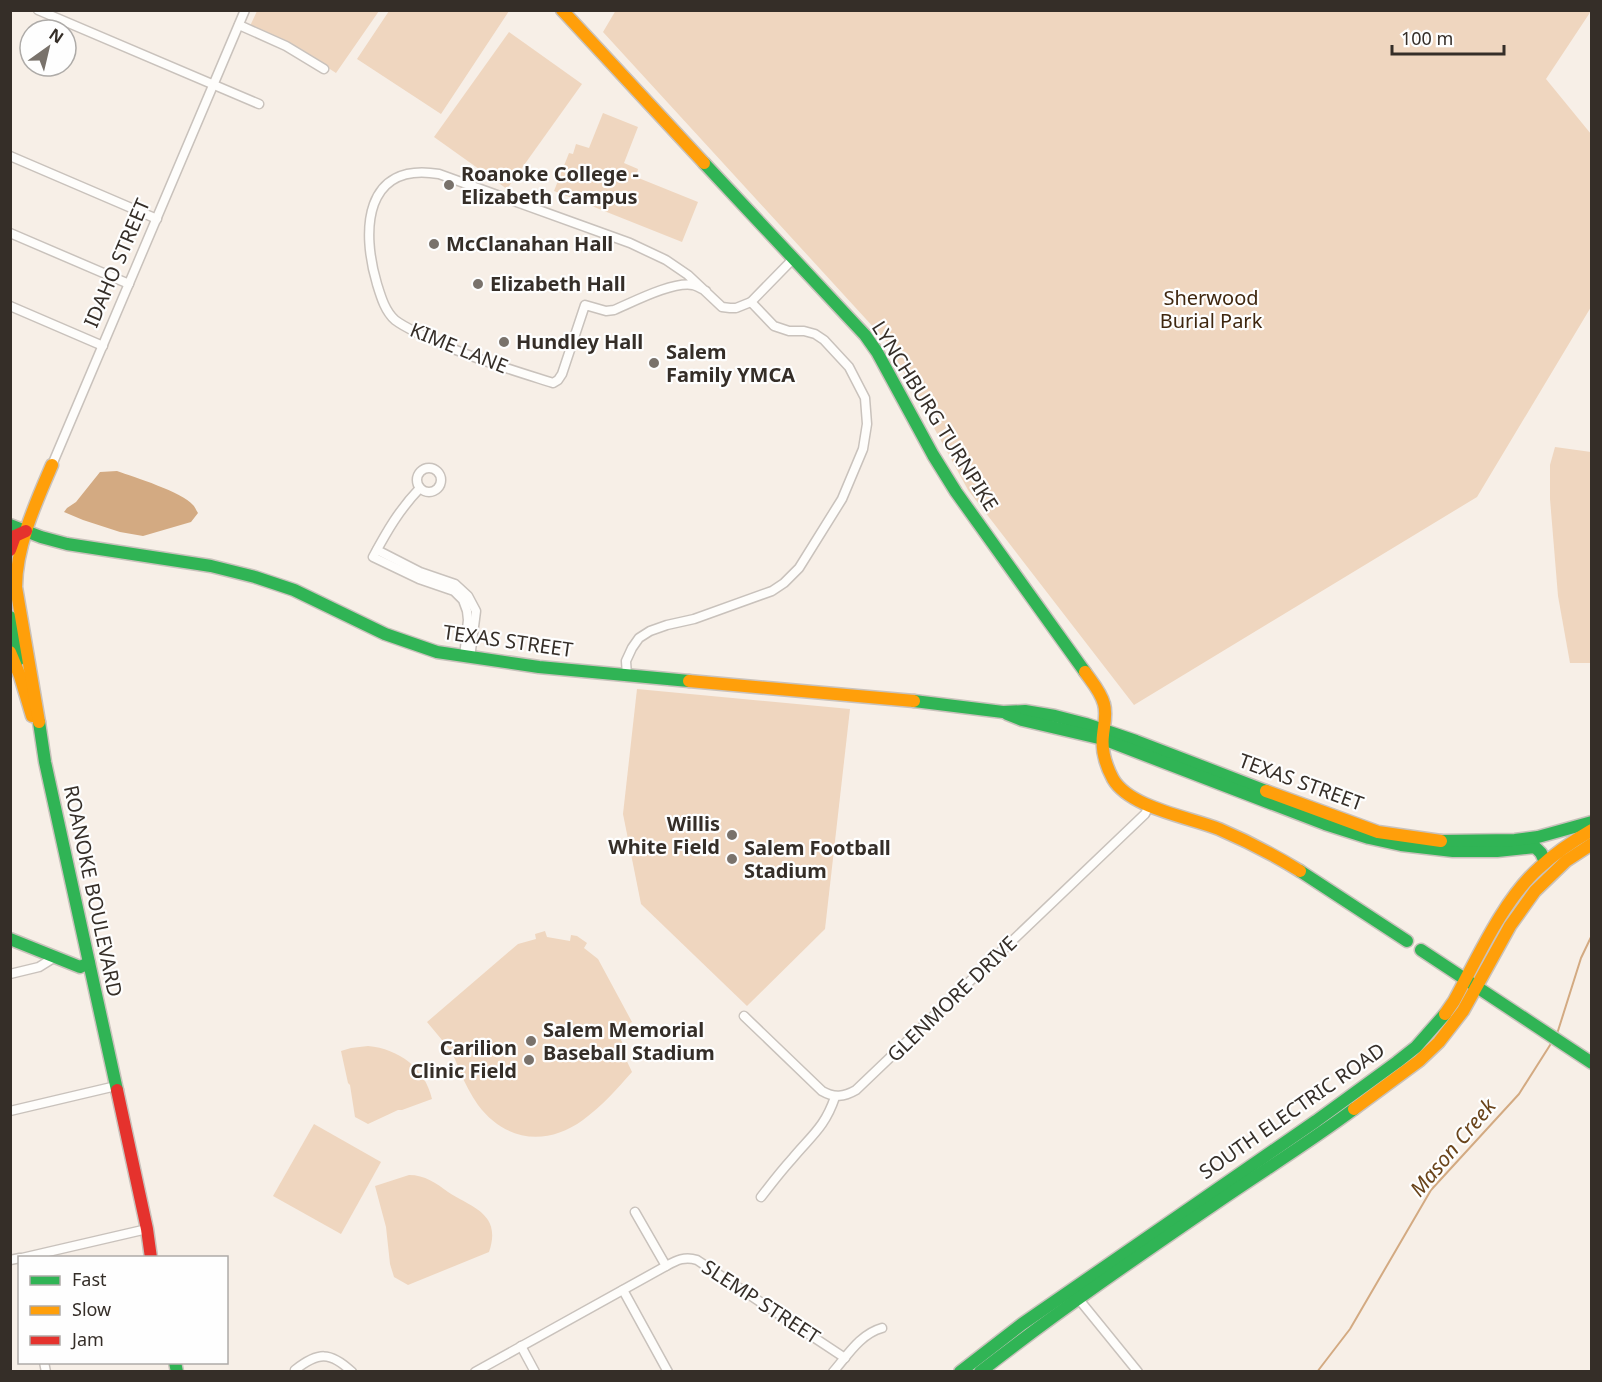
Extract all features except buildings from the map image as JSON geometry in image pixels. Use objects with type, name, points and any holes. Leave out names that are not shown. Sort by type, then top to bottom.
[{"type":"main road","name":"LYNCHBURG TURNPIKE","points":[[562,10],[852,320],[877,352],[956,492],[1102,698],[1106,712],[1104,735],[1109,748],[1108,766],[1122,790],[1149,806],[1218,830],[1267,852],[1407,941]]},
{"type":"main road","name":"IDAHO STREET","points":[[26,531],[52,465]]},
{"type":"main road","points":[[10,525],[26,531]]},
{"type":"main road","name":"TEXAS STREET","points":[[26,531],[67,544],[211,566],[255,577],[294,590],[394,638],[437,652],[539,667],[627,676],[902,700],[1003,712],[1025,711],[1086,724],[1104,735],[1315,820],[1369,838],[1401,845],[1453,851],[1497,851],[1535,847],[1545,862]]},
{"type":"main road","points":[[10,550],[15,536],[26,531]]},
{"type":"main road","name":"ROANOKE BOULEVARD","points":[[26,531],[18,564],[16,587],[42,746],[147,1229],[151,1256]]},
{"type":"main road","points":[[10,617],[17,647],[20,676]]},
{"type":"main road","points":[[10,652],[42,746]]},
{"type":"main road","name":"TEXAS STREET","points":[[1104,735],[1136,741],[1329,815],[1378,832],[1399,836],[1456,842],[1515,840],[1538,837],[1592,822]]},
{"type":"main road","name":"SOUTH ELECTRIC ROAD","points":[[980,1371],[1020,1341],[1075,1294],[1416,1047],[1439,1022],[1458,994],[1513,897],[1545,862],[1562,848],[1592,830]]},
{"type":"main road","name":"SOUTH ELECTRIC ROAD","points":[[960,1371],[1022,1324],[1075,1294],[1322,1133],[1419,1061],[1454,1024],[1528,899],[1566,861],[1592,844]]},
{"type":"main road","points":[[10,939],[80,967],[90,963]]},
{"type":"main road","points":[[1421,950],[1575,1052],[1590,1057]]},
{"type":"street","points":[[38,10],[259,104]]},
{"type":"street","name":"IDAHO STREET","points":[[52,465],[245,10]]},
{"type":"street","points":[[239,25],[286,46],[324,69]]},
{"type":"street","points":[[10,156],[157,219]]},
{"type":"street","name":"KIME LANE","points":[[706,291],[692,285],[678,287],[655,292],[614,310],[606,311],[585,305],[562,374],[553,383],[461,352],[396,321],[387,310],[374,273],[369,241],[372,213],[379,193],[390,180],[416,172],[439,174],[651,252],[688,275],[706,291],[722,307],[736,308],[752,302]]},
{"type":"street","points":[[10,234],[129,284]]},
{"type":"street","points":[[627,676],[626,661],[632,648],[639,638],[650,631],[694,619],[772,591],[784,583],[799,568],[842,499],[863,449],[867,424],[865,398],[849,367],[825,340],[815,334],[789,331],[774,326],[752,302],[794,258]]},
{"type":"street","points":[[10,306],[103,346]]},
{"type":"street","points":[[420,488],[405,503],[375,554],[455,584],[468,596],[476,611],[467,657]]},
{"type":"street","name":"GLENMORE DRIVE","points":[[835,1096],[843,1096],[856,1090],[1144,814],[1149,806]]},
{"type":"street","points":[[10,974],[39,967],[55,957]]},
{"type":"street","points":[[744,1017],[822,1091],[835,1096],[820,1129],[792,1158],[761,1197]]},
{"type":"street","points":[[10,1111],[116,1086]]},
{"type":"street","points":[[475,1371],[666,1266],[635,1212]]},
{"type":"street","points":[[30,1256],[147,1229]]},
{"type":"street","name":"SLEMP STREET","points":[[666,1266],[681,1258],[688,1257],[697,1260],[845,1358]]},
{"type":"street","points":[[622,1290],[668,1371]]},
{"type":"street","points":[[1075,1294],[1138,1371]]},
{"type":"street","points":[[832,1371],[862,1338],[882,1328]]},
{"type":"street","points":[[521,1346],[535,1371]]},
{"type":"street","points":[[295,1370],[317,1357],[328,1356],[342,1362],[352,1371]]},
{"type":"green space","name":"Sherwood Burial Park","points":[[616,10],[1591,11],[1546,79],[1591,134],[1591,307],[1477,497],[1134,705],[968,490],[887,342],[603,32]]},
{"type":"green space","points":[[257,11],[379,11],[336,73],[296,47],[250,26]]},
{"type":"green space","points":[[389,11],[509,11],[441,114],[357,59]]},
{"type":"green space","points":[[509,32],[582,84],[507,189],[434,137]]},
{"type":"green space","points":[[603,113],[638,127],[624,163],[638,169],[636,177],[698,202],[682,242],[554,191],[569,153],[573,154],[576,144],[589,148]]},
{"type":"green space","points":[[1555,447],[1591,452],[1591,663],[1570,663],[1558,596],[1550,499],[1550,465]]},
{"type":"green space","name":"Salem Football Stadium","points":[[637,689],[850,709],[825,929],[747,1006],[641,904],[623,814]]},
{"type":"green space","name":"Salem Memorial Baseball Stadium","points":[[545,931],[547,937],[570,941],[571,935],[577,936],[587,943],[584,948],[598,959],[632,1022],[616,1031],[627,1051],[623,1053],[632,1072],[597,1109],[583,1120],[569,1129],[541,1137],[513,1133],[489,1117],[478,1105],[466,1085],[453,1055],[427,1022],[518,944],[536,939],[535,934]]},
{"type":"green space","points":[[368,1046],[390,1051],[409,1062],[423,1078],[432,1099],[398,1110],[368,1124],[355,1117],[341,1051]]},
{"type":"green space","points":[[314,1124],[381,1162],[341,1234],[273,1196]]},
{"type":"green space","points":[[409,1175],[430,1180],[483,1214],[492,1229],[489,1252],[408,1285],[394,1277],[390,1264],[386,1227],[375,1186]]},
{"type":"shaded area","points":[[117,471],[179,495],[193,505],[198,513],[191,522],[143,536],[120,532],[64,512],[76,502],[100,472]]},
{"type":"waterway","name":"Mason Creek","points":[[1557,1034],[1581,958],[1592,935]]},
{"type":"waterway","name":"Mason Creek","points":[[1317,1372],[1350,1329],[1431,1190],[1519,1094],[1552,1042]]},
{"type":"traffic: fast","points":[[704,163],[865,335],[877,352],[933,455],[956,492],[1085,672]]},
{"type":"traffic: fast","points":[[10,525],[67,544],[211,566],[255,577],[294,590],[385,634],[437,652],[539,667],[689,681]]},
{"type":"traffic: fast","points":[[10,617],[18,660]]},
{"type":"traffic: fast","points":[[914,701],[1055,716],[1136,741],[1266,791]]},
{"type":"traffic: fast","points":[[1007,714],[1022,720],[1103,739],[1325,824],[1369,838],[1401,845],[1453,851],[1497,851],[1535,847],[1545,862]]},
{"type":"traffic: fast","points":[[39,722],[45,762],[117,1090]]},
{"type":"traffic: fast","points":[[1441,841],[1515,840],[1538,837],[1592,822]]},
{"type":"traffic: fast","points":[[1300,871],[1407,941]]},
{"type":"traffic: fast","points":[[10,939],[80,967],[89,963]]},
{"type":"traffic: fast","points":[[1421,950],[1592,1063]]},
{"type":"traffic: fast","points":[[960,1372],[1022,1324],[1316,1121],[1397,1062],[1416,1047],[1445,1014]]},
{"type":"traffic: fast","points":[[980,1372],[1100,1284],[1354,1109]]},
{"type":"traffic: fast","points":[[175,1364],[177,1372]]},
{"type":"traffic: slow","points":[[562,10],[704,163]]},
{"type":"traffic: slow","points":[[39,722],[16,587],[23,540],[52,465]]},
{"type":"traffic: slow","points":[[10,652],[32,716]]},
{"type":"traffic: slow","points":[[1085,672],[1103,700],[1105,716],[1103,753],[1110,774],[1121,789],[1146,804],[1219,829],[1260,848],[1300,871]]},
{"type":"traffic: slow","points":[[689,681],[914,701]]},
{"type":"traffic: slow","points":[[1266,791],[1378,832],[1441,841]]},
{"type":"traffic: slow","points":[[1445,1014],[1514,896],[1545,863],[1592,830]]},
{"type":"traffic: slow","points":[[1354,1109],[1419,1061],[1439,1042],[1463,1011],[1510,926],[1535,891],[1566,861],[1592,844]]},
{"type":"traffic: jam","points":[[10,550],[15,536],[26,531]]},
{"type":"traffic: jam","points":[[117,1090],[151,1256]]},
{"type":"place","name":"Roanoke College - Elizabeth Campus","points":[[449,185]]},
{"type":"place","name":"McClanahan Hall","points":[[434,244]]},
{"type":"place","name":"Elizabeth Hall","points":[[478,284]]},
{"type":"place","name":"Hundley Hall","points":[[504,342]]},
{"type":"place","name":"Salem Family YMCA","points":[[654,363]]},
{"type":"place","name":"Willis White Field","points":[[732,835]]},
{"type":"place","name":"Salem Football Stadium","points":[[732,859]]},
{"type":"place","name":"Salem Memorial Baseball Stadium","points":[[531,1041]]},
{"type":"place","name":"Carilion Clinic Field","points":[[529,1060]]}]
